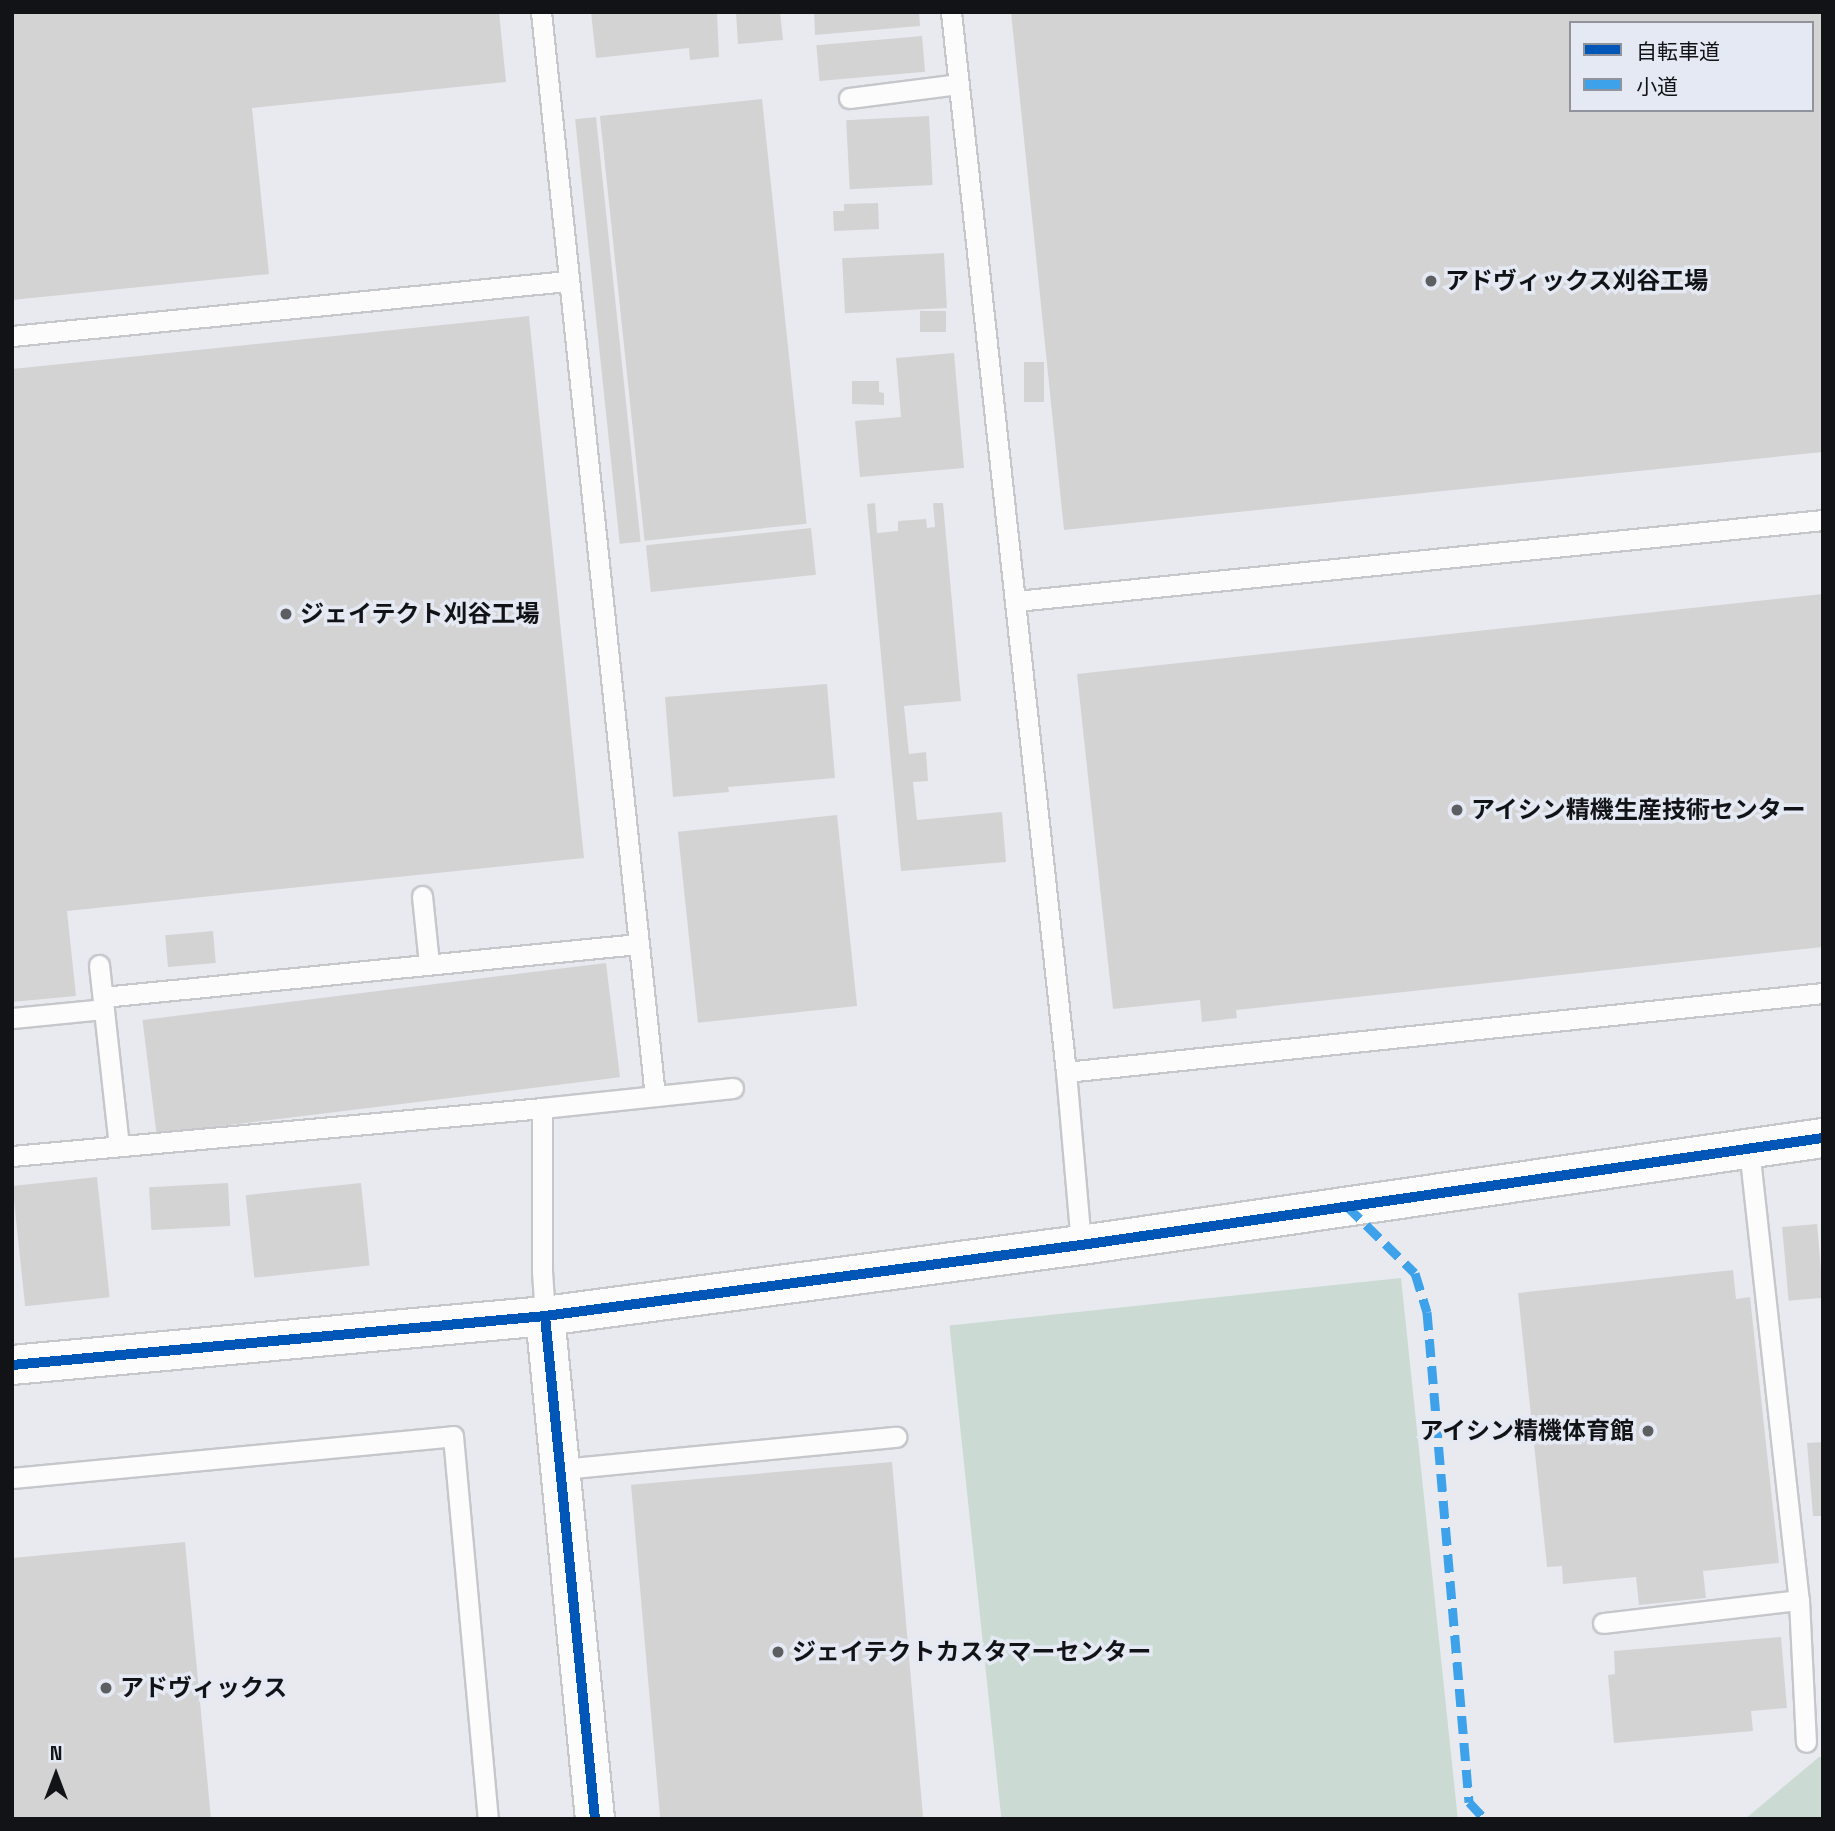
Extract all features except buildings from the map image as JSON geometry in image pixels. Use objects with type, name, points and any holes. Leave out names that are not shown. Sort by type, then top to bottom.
[{"type":"street","points":[[12,1365],[545,1316],[1081,1245],[1823,1138]]},
{"type":"street","points":[[545,1316],[595,1819]]},
{"type":"lane","points":[[541,12],[567,281],[655,1096]]},
{"type":"lane","points":[[951,12],[1066,1072],[1081,1245]]},
{"type":"lane","points":[[849,98],[958,84]]},
{"type":"lane","points":[[12,336],[567,281]]},
{"type":"lane","points":[[1016,601],[1823,520]]},
{"type":"lane","points":[[422,896],[429,964]]},
{"type":"lane","points":[[12,1018],[103,1003],[429,964],[638,944]]},
{"type":"lane","points":[[99,965],[118,1145]]},
{"type":"lane","points":[[1066,1072],[1823,993]]},
{"type":"lane","points":[[12,1156],[733,1088]]},
{"type":"lane","points":[[542,1108],[542,1271],[545,1316]]},
{"type":"lane","points":[[1749,1149],[1799,1600],[1806,1742]]},
{"type":"lane","points":[[12,1478],[453,1436],[488,1819]]},
{"type":"lane","points":[[562,1469],[896,1437]]},
{"type":"lane","points":[[1603,1623],[1799,1600]]},
{"type":"shaded area","points":[[1401,1278],[1458,1819],[1001,1819],[949,1325]]},
{"type":"shaded area","points":[[1819,1757],[1823,1757],[1823,1819],[1745,1819]]},
{"type":"marked path","points":[[1347,1206],[1415,1273],[1427,1312],[1469,1802],[1485,1819]]},
{"type":"cycle path","points":[[12,1365],[545,1316],[1081,1245],[1823,1138]]},
{"type":"cycle path","points":[[545,1316],[595,1819]]},
{"type":"place","name":"アドヴィックス刈谷工場","points":[[1431,281]]},
{"type":"place","name":"ジェイテクト刈谷工場","points":[[286,614]]},
{"type":"place","name":"アイシン精機生産技術センター","points":[[1457,810]]},
{"type":"place","name":"アイシン精機体育館","points":[[1648,1431]]},
{"type":"place","name":"ジェイテクトカスタマーセンター","points":[[778,1652]]},
{"type":"place","name":"アドヴィックス","points":[[106,1688]]}]
